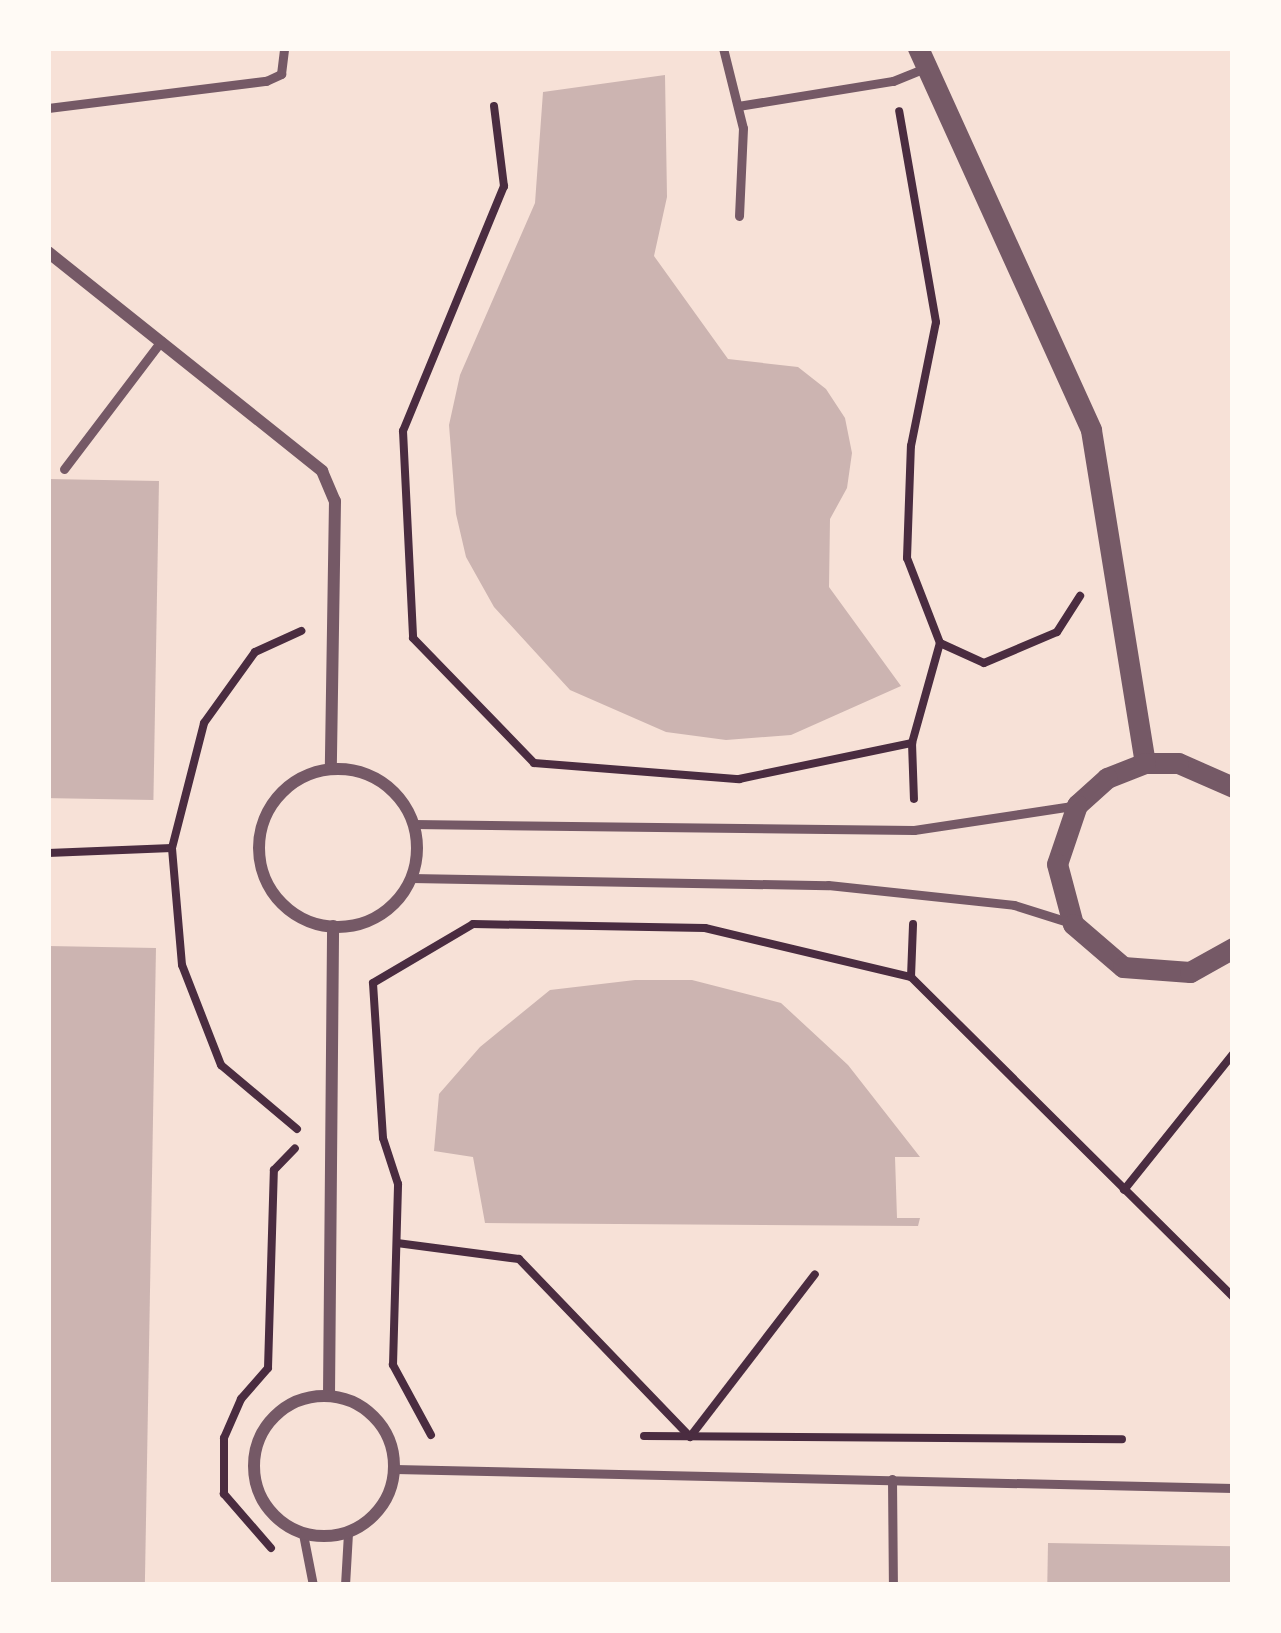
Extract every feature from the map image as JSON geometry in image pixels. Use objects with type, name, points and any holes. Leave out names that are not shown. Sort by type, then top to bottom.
[{"type":"street","points":[[923,58],[1091,430],[1145,763]]},
{"type":"street","points":[[48,251],[322,471],[335,501],[331,769]]},
{"type":"street","points":[[1233,787],[1209,771],[1145,763],[1107,778],[1077,805],[1057,864],[1073,923],[1123,967],[1156,975],[1190,972],[1233,948]]},
{"type":"street","points":[[331,769],[380,781],[413,824],[411,878],[378,916],[333,926],[285,907],[267,885],[258,844],[282,791],[331,769]]},
{"type":"street","points":[[329,1395],[333,926]]},
{"type":"street","points":[[329,1395],[369,1411],[392,1444],[395,1469],[388,1497],[348,1533],[304,1534],[267,1508],[255,1483],[254,1450],[274,1415],[305,1397],[329,1395]]},
{"type":"lane","points":[[48,108],[266,81],[281,74],[284,48]]},
{"type":"lane","points":[[723,48],[738,106],[739,217]]},
{"type":"lane","points":[[738,106],[893,81],[923,58]]},
{"type":"lane","points":[[64,469],[161,341]]},
{"type":"lane","points":[[413,824],[914,830],[1077,805]]},
{"type":"lane","points":[[411,878],[828,885],[1014,904],[1073,923]]},
{"type":"lane","points":[[395,1469],[1233,1488]]},
{"type":"lane","points":[[892,1479],[892,1585]]},
{"type":"lane","points":[[345,1585],[348,1533]]},
{"type":"lane","points":[[304,1534],[313,1585]]},
{"type":"path","points":[[893,81],[918,143]]},
{"type":"path","points":[[893,81],[936,322],[911,446],[907,558],[940,643],[912,743],[914,799]]},
{"type":"path","points":[[494,106],[504,186],[403,431],[413,638],[534,763],[739,779],[912,743]]},
{"type":"path","points":[[940,643],[984,663],[1057,632],[1082,592],[1080,571]]},
{"type":"path","points":[[282,1557],[251,1532],[224,1494],[224,1438],[241,1399],[268,1368],[274,1170],[306,1136],[221,1066],[182,965],[172,848],[204,723],[255,652],[311,626]]},
{"type":"path","points":[[48,853],[172,848]]},
{"type":"path","points":[[452,1435],[429,1435],[393,1365],[398,1184],[383,1138],[373,983],[473,923],[706,928],[911,976],[1233,1297]]},
{"type":"path","points":[[911,976],[913,923]]},
{"type":"path","points":[[1124,1190],[1233,1054]]},
{"type":"path","points":[[397,1244],[519,1258],[689,1436]]},
{"type":"path","points":[[689,1436],[815,1274]]},
{"type":"path","points":[[618,1436],[1122,1439]]},
{"type":"building","points":[[665,75],[667,197],[654,256],[728,359],[798,367],[826,389],[845,418],[852,453],[847,488],[830,519],[829,587],[901,686],[791,735],[726,740],[666,732],[570,690],[494,607],[466,557],[456,514],[449,425],[460,375],[535,203],[543,92]]},
{"type":"building","points":[[48,479],[159,481],[153,800],[48,798]]},
{"type":"building","points":[[48,946],[156,948],[145,1585],[48,1585]]},
{"type":"building","points":[[635,980],[692,980],[781,1003],[848,1065],[920,1157],[895,1157],[897,1218],[920,1218],[918,1226],[485,1223],[473,1157],[434,1151],[439,1094],[480,1047],[550,990]]},
{"type":"building","points":[[1048,1543],[1233,1546],[1232,1585],[1047,1585]]}]
